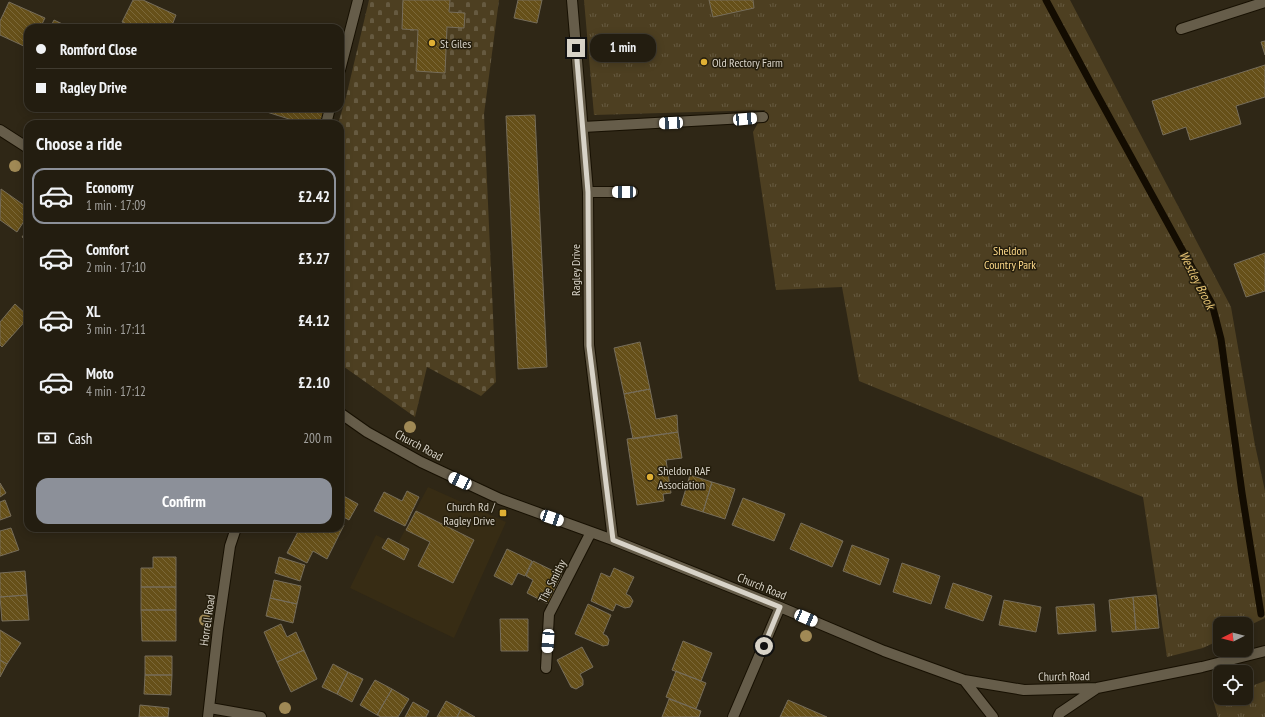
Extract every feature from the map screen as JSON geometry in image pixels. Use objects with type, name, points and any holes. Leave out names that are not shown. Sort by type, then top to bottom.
[{"type":"street","points":[[344,54],[358,0]]},
{"type":"street","name":"Ragley Drive","points":[[572,0],[588,192],[589,346],[613,540]]},
{"type":"street","points":[[1181,29],[1265,2]]},
{"type":"street","points":[[583,127],[763,117]]},
{"type":"street","points":[[0,130],[24,145]]},
{"type":"street","points":[[588,192],[633,192]]},
{"type":"street","name":"Church Road","points":[[344,416],[367,432],[421,462],[500,500],[613,540],[780,607],[884,651],[964,680],[1024,690],[1096,688],[1137,681],[1265,651]]},
{"type":"street","name":"Horrell Road","points":[[209,712],[219,621],[230,546],[235,532]]},
{"type":"street","name":"The Smithy","points":[[546,668],[550,614],[591,532]]},
{"type":"street","points":[[733,717],[780,607]]},
{"type":"street","points":[[964,680],[993,717]]},
{"type":"street","points":[[1058,717],[1060,713],[1096,688]]},
{"type":"street","points":[[209,712],[261,717]]},
{"type":"shaded area","points":[[428,487],[506,522],[454,638],[350,588],[376,535],[397,545]]},
{"type":"green space","points":[[369,0],[499,0],[484,114],[496,382],[481,396],[427,367],[415,417],[344,367],[344,120],[339,120],[342,112],[344,112],[346,97]]},
{"type":"green space","name":"Sheldon Country Park","points":[[584,0],[1070,0],[1231,307],[1255,445],[1265,491],[1265,618],[1253,624],[1253,617],[1213,617],[1213,643],[1203,648],[1167,657],[1143,497],[859,381],[842,287],[776,290],[753,132],[765,110],[594,115]]},
{"type":"green space","points":[[1265,681],[1265,717],[1218,717],[1214,705],[1253,705],[1253,685]]},
{"type":"building","points":[[133,0],[143,0],[176,15],[173,24],[126,24],[122,22]]},
{"type":"building","name":"St Giles","points":[[403,0],[450,0],[449,12],[465,13],[464,28],[447,27],[445,73],[416,71],[418,30],[402,29]]},
{"type":"building","points":[[518,0],[542,0],[537,23],[514,18]]},
{"type":"building","points":[[709,0],[753,0],[754,8],[713,17]]},
{"type":"building","points":[[9,2],[45,18],[42,24],[24,24],[24,46],[0,35],[0,21]]},
{"type":"building","points":[[54,20],[62,24],[52,24]]},
{"type":"building","points":[[1265,41],[1265,55],[1261,42]]},
{"type":"building","points":[[1265,65],[1265,97],[1236,106],[1241,124],[1190,140],[1186,127],[1163,135],[1152,101]]},
{"type":"building","points":[[267,112],[324,112],[321,120],[292,120]]},
{"type":"building","points":[[535,115],[547,367],[518,369],[506,116]]},
{"type":"building","points":[[1,189],[24,205],[24,221],[17,232],[0,220]]},
{"type":"building","points":[[1265,253],[1265,291],[1246,297],[1234,264]]},
{"type":"building","points":[[15,304],[24,312],[24,322],[2,347],[0,345],[0,322]]},
{"type":"building","points":[[640,342],[650,389],[624,394],[614,348]]},
{"type":"building","points":[[650,389],[656,419],[677,415],[678,432],[633,439],[624,394]]},
{"type":"building","name":"Sheldon RAF Association","points":[[678,432],[682,458],[666,460],[671,493],[663,494],[664,501],[637,505],[627,439]]},
{"type":"building","points":[[690,475],[712,482],[703,512],[681,505]]},
{"type":"building","points":[[712,482],[735,489],[725,519],[703,512]]},
{"type":"building","points":[[0,483],[6,493],[0,497]]},
{"type":"building","points":[[407,491],[419,497],[405,526],[374,511],[384,492],[402,501]]},
{"type":"building","points":[[344,496],[358,504],[349,520],[344,517]]},
{"type":"building","points":[[743,498],[785,514],[774,541],[732,525]]},
{"type":"building","points":[[5,500],[11,516],[0,520],[0,502]]},
{"type":"building","points":[[416,511],[474,540],[453,583],[418,566],[430,542],[406,530]]},
{"type":"building","points":[[801,523],[843,541],[832,567],[790,549]]},
{"type":"building","points":[[11,528],[19,550],[0,556],[0,531]]},
{"type":"building","points":[[298,532],[340,532],[327,559],[313,551],[307,563],[287,553]]},
{"type":"building","points":[[388,538],[409,549],[404,560],[382,548]]},
{"type":"building","points":[[852,545],[889,559],[880,585],[843,571]]},
{"type":"building","points":[[507,549],[532,561],[525,576],[518,573],[512,585],[494,576]]},
{"type":"building","points":[[153,557],[176,557],[176,587],[141,587],[141,568],[153,568]]},
{"type":"building","points":[[279,557],[305,565],[300,581],[275,573]]},
{"type":"building","points":[[533,561],[562,575],[548,604],[527,593],[533,580],[526,576]]},
{"type":"building","points":[[902,563],[940,576],[931,604],[893,592]]},
{"type":"building","points":[[614,568],[634,577],[626,594],[630,596],[633,601],[630,607],[625,608],[616,604],[613,611],[591,601],[601,573],[610,577]]},
{"type":"building","points":[[25,571],[27,595],[0,597],[0,573]]},
{"type":"building","points":[[274,580],[301,586],[297,604],[270,598]]},
{"type":"building","points":[[953,583],[992,596],[983,621],[945,608]]},
{"type":"building","points":[[141,587],[176,587],[176,610],[141,610]]},
{"type":"building","points":[[27,595],[29,620],[2,621],[0,597]]},
{"type":"building","points":[[1156,595],[1159,628],[1136,630],[1133,597]]},
{"type":"building","points":[[1133,597],[1136,630],[1112,632],[1109,600]]},
{"type":"building","points":[[270,598],[297,604],[293,623],[266,616]]},
{"type":"building","points":[[1004,600],[1041,607],[1036,632],[999,625]]},
{"type":"building","points":[[588,604],[611,615],[603,634],[607,636],[609,640],[608,645],[603,646],[575,634]]},
{"type":"building","points":[[1094,604],[1096,631],[1058,634],[1056,607]]},
{"type":"building","points":[[141,610],[176,610],[176,641],[142,641]]},
{"type":"building","points":[[500,619],[528,619],[528,651],[501,651]]},
{"type":"building","points":[[281,624],[287,637],[296,632],[304,650],[277,662],[264,632]]},
{"type":"building","points":[[0,630],[21,643],[7,664],[0,660]]},
{"type":"building","points":[[683,641],[712,653],[701,681],[672,670]]},
{"type":"building","points":[[582,647],[593,667],[580,674],[583,680],[583,685],[576,689],[571,687],[557,660]]},
{"type":"building","points":[[304,650],[317,679],[291,692],[277,662]]},
{"type":"building","points":[[145,656],[172,656],[172,675],[145,675]]},
{"type":"building","points":[[0,660],[7,664],[0,677]]},
{"type":"building","points":[[333,664],[348,672],[337,694],[322,687]]},
{"type":"building","points":[[676,671],[706,683],[696,709],[666,697]]},
{"type":"building","points":[[348,672],[363,679],[352,702],[337,694]]},
{"type":"building","points":[[145,675],[172,675],[171,695],[144,694]]},
{"type":"building","points":[[375,680],[392,689],[377,715],[360,705]]},
{"type":"building","points":[[392,689],[409,699],[398,717],[381,717],[377,715]]},
{"type":"building","points":[[669,699],[701,711],[699,717],[662,717]]},
{"type":"building","points":[[788,700],[827,717],[780,717]]},
{"type":"building","points":[[446,701],[461,709],[457,717],[437,717]]},
{"type":"building","points":[[413,702],[429,711],[426,717],[405,717]]},
{"type":"building","points":[[140,705],[169,708],[168,717],[139,717]]},
{"type":"building","points":[[461,709],[475,717],[457,717]]},
{"type":"waterway","name":"Westley Brook","points":[[1046,0],[1212,304],[1221,339],[1242,493],[1261,614]]},
{"type":"place","name":"St Giles","points":[[432,43]]},
{"type":"place","name":"Old Rectory Farm","points":[[704,62]]},
{"type":"place","name":"Sheldon RAF Association","points":[[650,477]]},
{"type":"place","name":"Church Rd / Ragley Drive","points":[[503,513]]},
{"type":"route","points":[[576,48],[588,192],[589,346],[613,540],[780,607],[764,646]]}]
